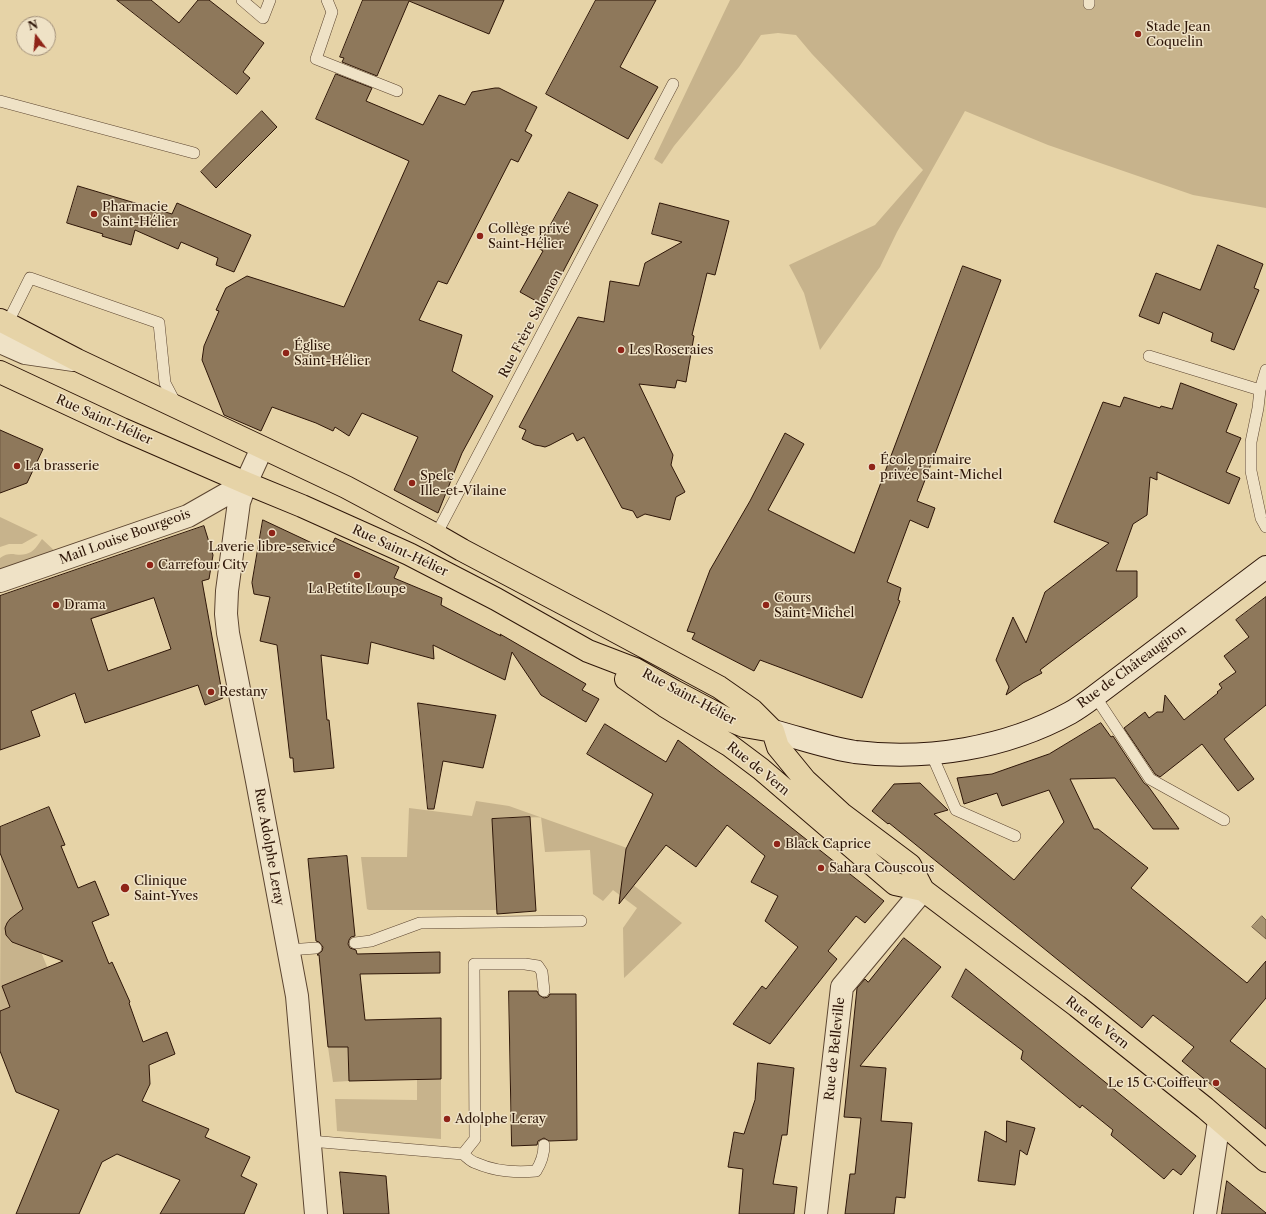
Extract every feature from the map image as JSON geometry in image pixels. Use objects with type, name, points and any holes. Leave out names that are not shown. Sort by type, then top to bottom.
[{"type":"main road","name":"Rue Saint-Hélier","points":[[2,329],[77,360],[346,487],[719,687],[752,710],[773,731]]},
{"type":"main road","name":"Rue Saint-Hélier","points":[[0,372],[122,429],[302,506],[409,554],[496,599],[588,651],[635,669],[674,692],[727,720],[744,726],[773,731]]},
{"type":"main road","name":"Rue de Vern","points":[[588,651],[626,680],[729,745],[761,769],[895,884],[923,890],[1077,1006],[1205,1108],[1266,1161]]},
{"type":"main road","name":"Rue de Vern","points":[[773,731],[778,747],[805,780],[842,814],[910,865],[923,890]]},
{"type":"street","name":"Rue Adolphe Leray","points":[[262,448],[239,502],[227,591],[226,614],[228,633],[297,996],[316,1214]]},
{"type":"street","name":"Mail Louise Bourgeois","points":[[0,581],[188,516],[246,483]]},
{"type":"street","name":"Rue de Châteaugiron","points":[[773,731],[855,752],[906,755],[967,749],[1035,729],[1070,713],[1096,696],[1266,567]]},
{"type":"street","name":"Rue de Belleville","points":[[816,1214],[842,987],[923,890]]},
{"type":"street","points":[[1205,1214],[1219,1121]]},
{"type":"lane","points":[[242,0],[263,18],[270,0]]},
{"type":"lane","points":[[327,0],[332,12],[316,60],[397,91]]},
{"type":"lane","name":"Rue Frère Salomon","points":[[436,534],[673,84]]},
{"type":"lane","points":[[0,102],[194,153]]},
{"type":"lane","points":[[2,329],[30,278],[159,323],[165,382],[177,407]]},
{"type":"lane","points":[[1149,356],[1260,390]]},
{"type":"lane","points":[[1266,370],[1260,390],[1251,442],[1251,471],[1261,518],[1266,526]]},
{"type":"lane","points":[[1096,696],[1150,779],[1224,820]]},
{"type":"lane","points":[[931,753],[956,810],[1014,836]]},
{"type":"lane","points":[[355,943],[371,941],[420,923],[581,921]]},
{"type":"lane","points":[[288,950],[316,948]]},
{"type":"lane","points":[[463,1154],[475,1139],[474,964],[525,964],[538,966],[542,972],[544,991]]},
{"type":"lane","points":[[310,1141],[463,1154],[474,1163],[498,1169],[526,1172],[536,1171],[541,1164],[544,1145]]},
{"type":"shaded area","points":[[730,0],[1266,0],[1266,208],[1193,195],[1048,145],[965,111],[897,232],[880,267],[820,350],[804,293],[789,265],[875,225],[923,170],[812,54],[796,35],[778,33],[761,35],[739,67],[674,146],[662,164],[654,159]]},
{"type":"shaded area","points":[[0,517],[38,535],[22,544],[9,544],[0,547]]},
{"type":"shaded area","points":[[42,539],[58,554],[0,572],[0,558],[7,554],[22,555],[29,553],[36,548]]},
{"type":"shaded area","points":[[476,801],[509,806],[540,817],[492,819],[497,910],[367,909],[361,857],[407,857],[409,808],[472,816]]},
{"type":"shaded area","points":[[541,817],[627,848],[623,877],[682,923],[624,978],[623,928],[637,908],[613,890],[603,901],[593,894],[590,850],[545,852]]},
{"type":"shaded area","points":[[1,854],[24,912],[10,919],[6,926],[6,934],[11,941],[20,945],[36,940],[56,988],[0,1011]]},
{"type":"shaded area","points":[[1262,916],[1266,920],[1266,939],[1252,927]]},
{"type":"shaded area","points":[[328,1047],[348,1047],[349,1081],[333,1082]]},
{"type":"shaded area","points":[[417,1079],[441,1079],[441,1139],[337,1131],[335,1099],[417,1100]]},
{"type":"building","points":[[117,0],[151,0],[179,23],[198,0],[209,0],[264,43],[243,72],[250,78],[237,94]]},
{"type":"building","points":[[363,0],[504,0],[489,34],[409,1],[377,76],[342,62],[344,58],[340,57]]},
{"type":"building","points":[[596,0],[656,0],[620,67],[658,87],[628,139],[546,94]]},
{"type":"building","points":[[336,74],[372,88],[366,101],[423,125],[439,95],[465,105],[472,92],[499,88],[537,107],[525,131],[532,135],[518,162],[511,159],[447,284],[438,281],[419,320],[462,335],[452,371],[493,396],[462,453],[438,513],[394,490],[418,437],[362,413],[349,436],[335,427],[333,431],[316,423],[272,407],[261,431],[224,415],[202,360],[204,346],[219,311],[216,310],[226,288],[247,276],[344,307],[409,161],[316,119]]},
{"type":"building","points":[[262,111],[277,127],[216,188],[201,172]]},
{"type":"building","points":[[78,186],[172,214],[177,203],[251,235],[234,272],[216,265],[218,258],[181,242],[178,249],[135,230],[131,245],[102,236],[103,234],[67,223]]},
{"type":"building","points":[[569,192],[598,205],[545,306],[520,292],[543,251],[538,248]]},
{"type":"building","name":"Les Roseraies","points":[[660,203],[729,221],[715,275],[707,273],[692,335],[694,336],[686,382],[677,380],[675,388],[639,384],[673,455],[671,465],[685,492],[676,497],[670,520],[645,514],[637,518],[633,511],[622,508],[584,437],[577,441],[573,433],[545,447],[535,445],[522,439],[526,430],[519,427],[578,317],[604,322],[610,281],[639,286],[645,263],[682,242],[652,234]]},
{"type":"building","points":[[1218,245],[1263,264],[1254,288],[1259,290],[1234,350],[1211,341],[1213,333],[1163,312],[1159,324],[1139,316],[1156,273],[1200,290]]},
{"type":"building","points":[[963,266],[1001,280],[917,501],[935,508],[928,528],[910,520],[887,582],[901,588],[898,600],[900,601],[862,698],[760,660],[754,671],[692,639],[695,633],[687,631],[710,570],[750,501],[785,433],[804,444],[768,510],[854,553]]},
{"type":"building","points":[[1181,383],[1237,404],[1226,432],[1241,438],[1226,472],[1240,478],[1229,504],[1157,472],[1157,480],[1150,477],[1147,515],[1133,524],[1116,571],[1137,571],[1137,597],[1040,670],[1042,673],[1023,683],[1006,695],[1009,687],[996,660],[1013,617],[1026,643],[1045,592],[1109,543],[1054,522],[1103,402],[1120,407],[1124,397],[1160,408],[1161,406],[1172,409]]},
{"type":"building","name":"La brasserie","points":[[0,430],[43,449],[27,483],[0,493]]},
{"type":"building","points":[[263,520],[329,551],[335,538],[399,567],[394,578],[442,598],[441,605],[501,636],[500,634],[586,684],[582,690],[599,699],[586,722],[541,695],[512,652],[505,680],[433,645],[434,659],[371,642],[368,664],[321,655],[327,720],[329,720],[334,768],[294,772],[293,758],[290,758],[277,645],[260,641],[270,597],[254,594],[252,583]]},
{"type":"building","points":[[204,526],[213,555],[209,579],[202,581],[223,698],[205,705],[198,685],[85,723],[75,693],[31,711],[40,736],[0,750],[0,596]],"holes":[[[154,598],[171,649],[108,671],[91,619]]]},
{"type":"building","points":[[1266,597],[1266,705],[1224,739],[1254,779],[1238,791],[1202,744],[1160,777],[1155,774],[1124,728],[1145,712],[1149,718],[1157,712],[1163,712],[1165,695],[1184,720],[1218,693],[1217,692],[1222,688],[1219,684],[1236,672],[1224,656],[1249,637],[1236,620]]},
{"type":"building","points":[[418,703],[496,715],[483,768],[443,761],[434,809],[428,809]]},
{"type":"building","points":[[1101,723],[1111,737],[1113,736],[1144,783],[1148,786],[1179,829],[1153,829],[1115,778],[1070,779],[1094,829],[1098,829],[1148,868],[1131,888],[1247,983],[1266,961],[1266,998],[1230,1041],[1266,1069],[1266,1129],[1182,1061],[1194,1047],[1153,1015],[1142,1028],[889,823],[888,824],[872,811],[894,784],[920,783],[948,810],[934,814],[1014,880],[1064,822],[1049,790],[1002,806],[997,793],[964,804],[957,778],[992,774],[1049,754]]},
{"type":"building","points":[[605,724],[666,762],[678,740],[884,901],[865,923],[856,916],[828,951],[837,959],[770,1044],[733,1024],[762,986],[766,989],[798,947],[765,921],[778,896],[751,882],[765,856],[727,825],[696,867],[666,845],[619,904],[626,849],[653,794],[587,754]]},
{"type":"building","points":[[49,807],[65,845],[61,846],[78,888],[95,881],[109,915],[92,922],[109,964],[112,962],[130,1002],[129,1003],[143,1042],[167,1032],[175,1054],[149,1065],[150,1084],[142,1101],[209,1129],[205,1137],[250,1157],[241,1176],[257,1184],[244,1214],[160,1214],[180,1180],[117,1154],[102,1162],[79,1214],[16,1214],[59,1110],[16,1092],[0,1051],[0,1011],[10,1007],[2,986],[63,961],[12,942],[6,935],[5,928],[7,923],[23,909],[0,853],[0,827]]},
{"type":"building","points":[[530,817],[536,911],[497,914],[492,819]]},
{"type":"building","points":[[347,856],[355,936],[351,937],[349,940],[348,944],[350,948],[356,950],[357,954],[440,952],[440,973],[360,974],[365,1020],[441,1018],[441,1079],[349,1081],[348,1047],[328,1047],[319,955],[317,955],[322,951],[323,947],[316,941],[308,859]]},
{"type":"building","points":[[904,938],[941,967],[860,1066],[886,1068],[881,1121],[912,1123],[905,1198],[896,1197],[894,1214],[845,1214],[850,1174],[855,1174],[861,1118],[844,1117],[857,988],[865,979],[868,982]]},
{"type":"building","points":[[966,969],[1196,1156],[1181,1175],[1173,1169],[1164,1179],[1111,1135],[1113,1130],[1082,1105],[1080,1108],[1021,1059],[1023,1051],[952,997]]},
{"type":"building","points":[[509,991],[537,991],[539,995],[544,998],[548,997],[550,994],[576,994],[577,1140],[549,1141],[544,1138],[538,1141],[537,1145],[512,1146]]},
{"type":"building","points":[[758,1063],[794,1068],[787,1135],[782,1135],[773,1184],[797,1187],[794,1214],[739,1214],[743,1169],[728,1167],[734,1132],[744,1134],[755,1100]]},
{"type":"building","points":[[1007,1121],[1035,1128],[1027,1155],[1020,1150],[1015,1185],[978,1181],[985,1131],[1006,1142]]},
{"type":"building","points":[[340,1172],[386,1176],[389,1214],[344,1214]]},
{"type":"building","points":[[1227,1181],[1266,1213],[1266,1214],[1222,1214]]},
{"type":"place","name":"Stade Jean Coquelin","points":[[1138,34]]},
{"type":"place","name":"Pharmacie Saint-Hélier","points":[[94,214]]},
{"type":"place","name":"Collège privé Saint-Hélier","points":[[480,236]]},
{"type":"place","name":"Les Roseraies","points":[[621,350]]},
{"type":"place","name":"Église Saint-Hélier","points":[[286,353]]},
{"type":"place","name":"La brasserie","points":[[17,466]]},
{"type":"place","name":"École primaire privée Saint-Michel","points":[[872,467]]},
{"type":"place","name":"Spelc Ille-et-Vilaine","points":[[412,483]]},
{"type":"place","name":"Laverie libre-service","points":[[272,533]]},
{"type":"place","name":"Carrefour City","points":[[150,565]]},
{"type":"place","name":"La Petite Loupe","points":[[357,575]]},
{"type":"place","name":"Drama","points":[[56,605]]},
{"type":"place","name":"Cours Saint-Michel","points":[[766,605]]},
{"type":"place","name":"Restany","points":[[211,692]]},
{"type":"place","name":"Black Caprice","points":[[777,844]]},
{"type":"place","name":"Sahara Couscous","points":[[821,868]]},
{"type":"place","name":"Clinique Saint-Yves","points":[[125,888]]},
{"type":"place","name":"Le 15 C Coiffeur","points":[[1216,1083]]},
{"type":"place","name":"Adolphe Leray","points":[[447,1119]]}]
